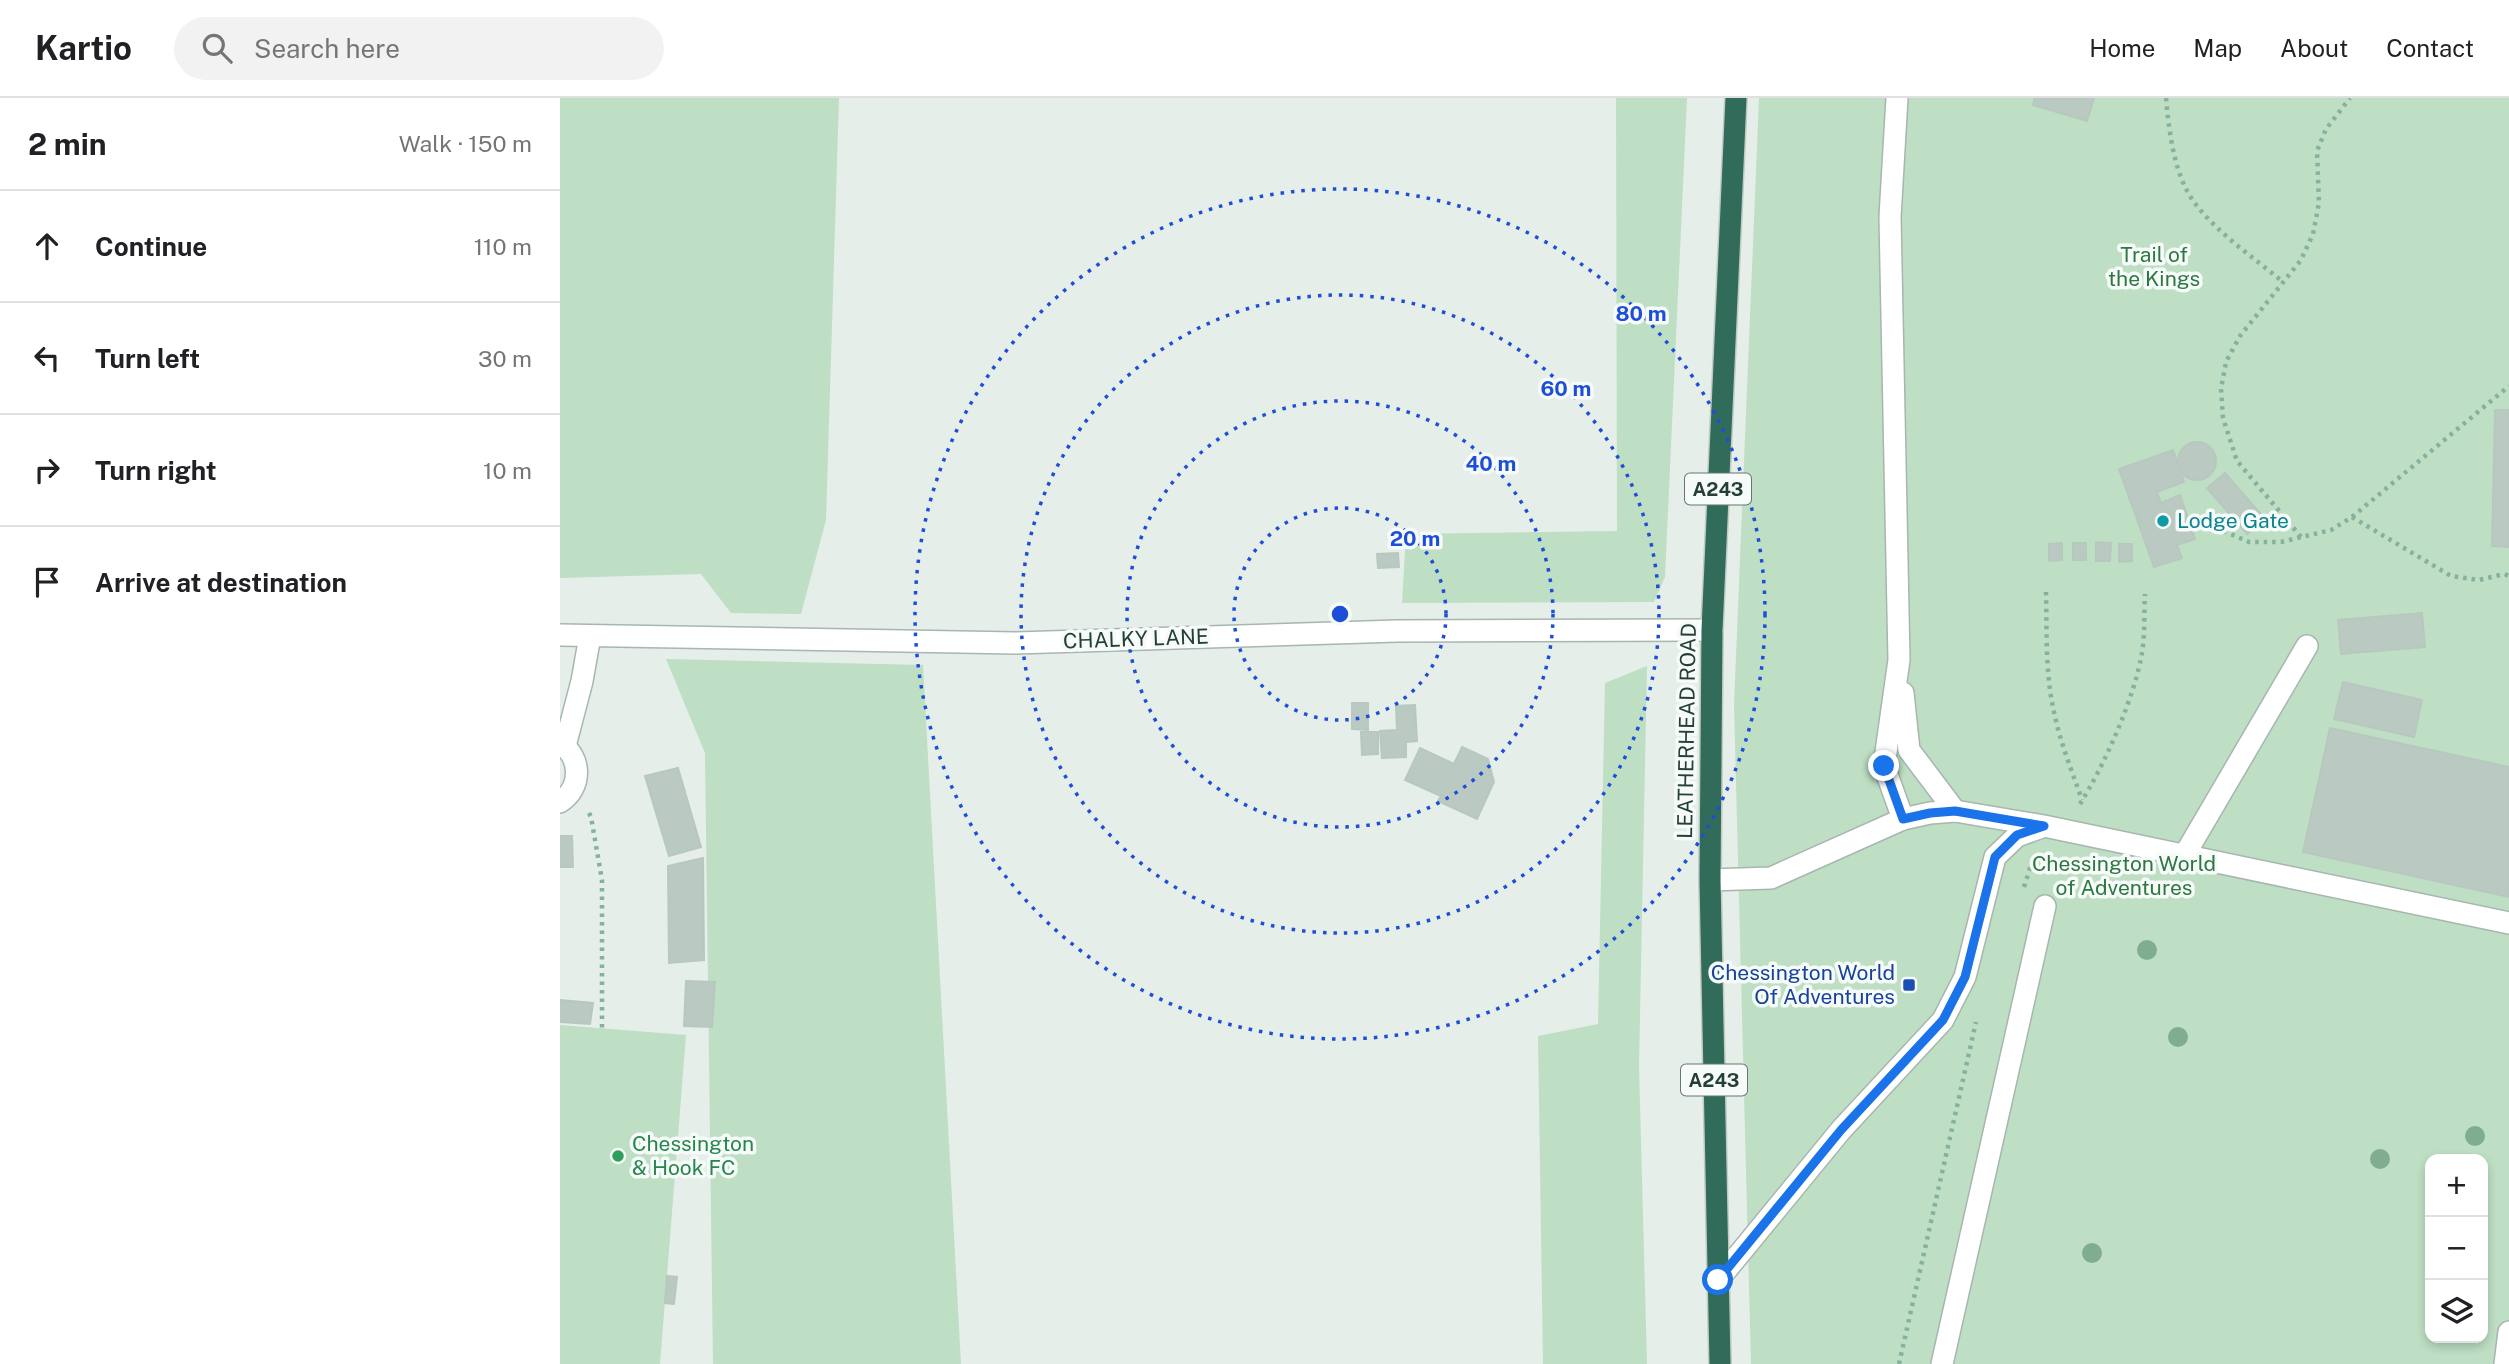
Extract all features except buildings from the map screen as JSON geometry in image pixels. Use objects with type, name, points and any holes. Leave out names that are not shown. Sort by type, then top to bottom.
[{"type":"highway","name":"LEATHERHEAD ROAD","points":[[1720,1364],[1710,880],[1712,630],[1736,98]]},
{"type":"street","points":[[1897,98],[1891,217],[1899,660],[1909,750],[1955,811]]},
{"type":"street","name":"CHALKY LANE","points":[[560,635],[1015,643],[1397,631],[1712,630]]},
{"type":"street","points":[[566,795],[577,778],[572,755],[562,745],[582,681],[590,636]]},
{"type":"street","points":[[2184,856],[2307,646]]},
{"type":"street","points":[[1899,660],[1884,766],[1903,819]]},
{"type":"street","points":[[1710,880],[1771,878],[1903,819],[1955,811],[2044,826],[2509,923]]},
{"type":"street","points":[[1718,1280],[1841,1130],[1943,1020],[1965,977],[1995,857],[2017,835],[2044,826]]},
{"type":"street","points":[[1942,1364],[2045,906]]},
{"type":"street","points":[[2505,1364],[2509,1332]]},
{"type":"path","points":[[2166,98],[2179,172],[2193,201],[2215,224],[2283,282]]},
{"type":"path","points":[[2301,537],[2237,461],[2224,418],[2221,389],[2226,362],[2240,336],[2301,260],[2313,234],[2319,203],[2317,151],[2326,129],[2350,98]]},
{"type":"path","points":[[2200,521],[2249,542],[2281,542],[2331,530],[2353,517],[2509,386]]},
{"type":"path","points":[[2353,517],[2451,576],[2479,580],[2504,574],[2509,576]]},
{"type":"path","points":[[2046,592],[2048,663],[2053,710],[2083,800]]},
{"type":"path","points":[[566,795],[591,817],[602,880],[602,1029]]},
{"type":"green space","points":[[560,98],[839,98],[826,520],[801,614],[731,613],[701,574],[560,578]]},
{"type":"green space","points":[[1616,98],[1687,98],[1665,577],[1654,602],[1402,603],[1406,534],[1617,531]]},
{"type":"green space","name":"Chessington World of Adventures","points":[[1759,98],[2509,98],[2509,1364],[1751,1364],[1734,705]]},
{"type":"green space","points":[[666,659],[923,665],[961,1364],[713,1364],[705,753]]},
{"type":"green space","points":[[1647,666],[1639,1066],[1647,1364],[1543,1364],[1538,1036],[1598,1024],[1605,683]]},
{"type":"green space","name":"Chessington & Hook FC","points":[[560,1025],[686,1035],[660,1364],[560,1364]]},
{"type":"place","name":"Lodge Gate","points":[[2163,521]]},
{"type":"place","name":"Chessington World Of Adventures","points":[[1909,985]]},
{"type":"place","name":"Chessington & Hook FC","points":[[618,1156]]},
{"type":"route","points":[[1718,1280],[1841,1130],[1943,1020],[1965,977],[1995,857],[2017,835],[2044,826],[1955,811],[1903,819],[1884,766]]},
{"type":"park label","name":"Trail of the Kings","points":[[2154,267]]}]
